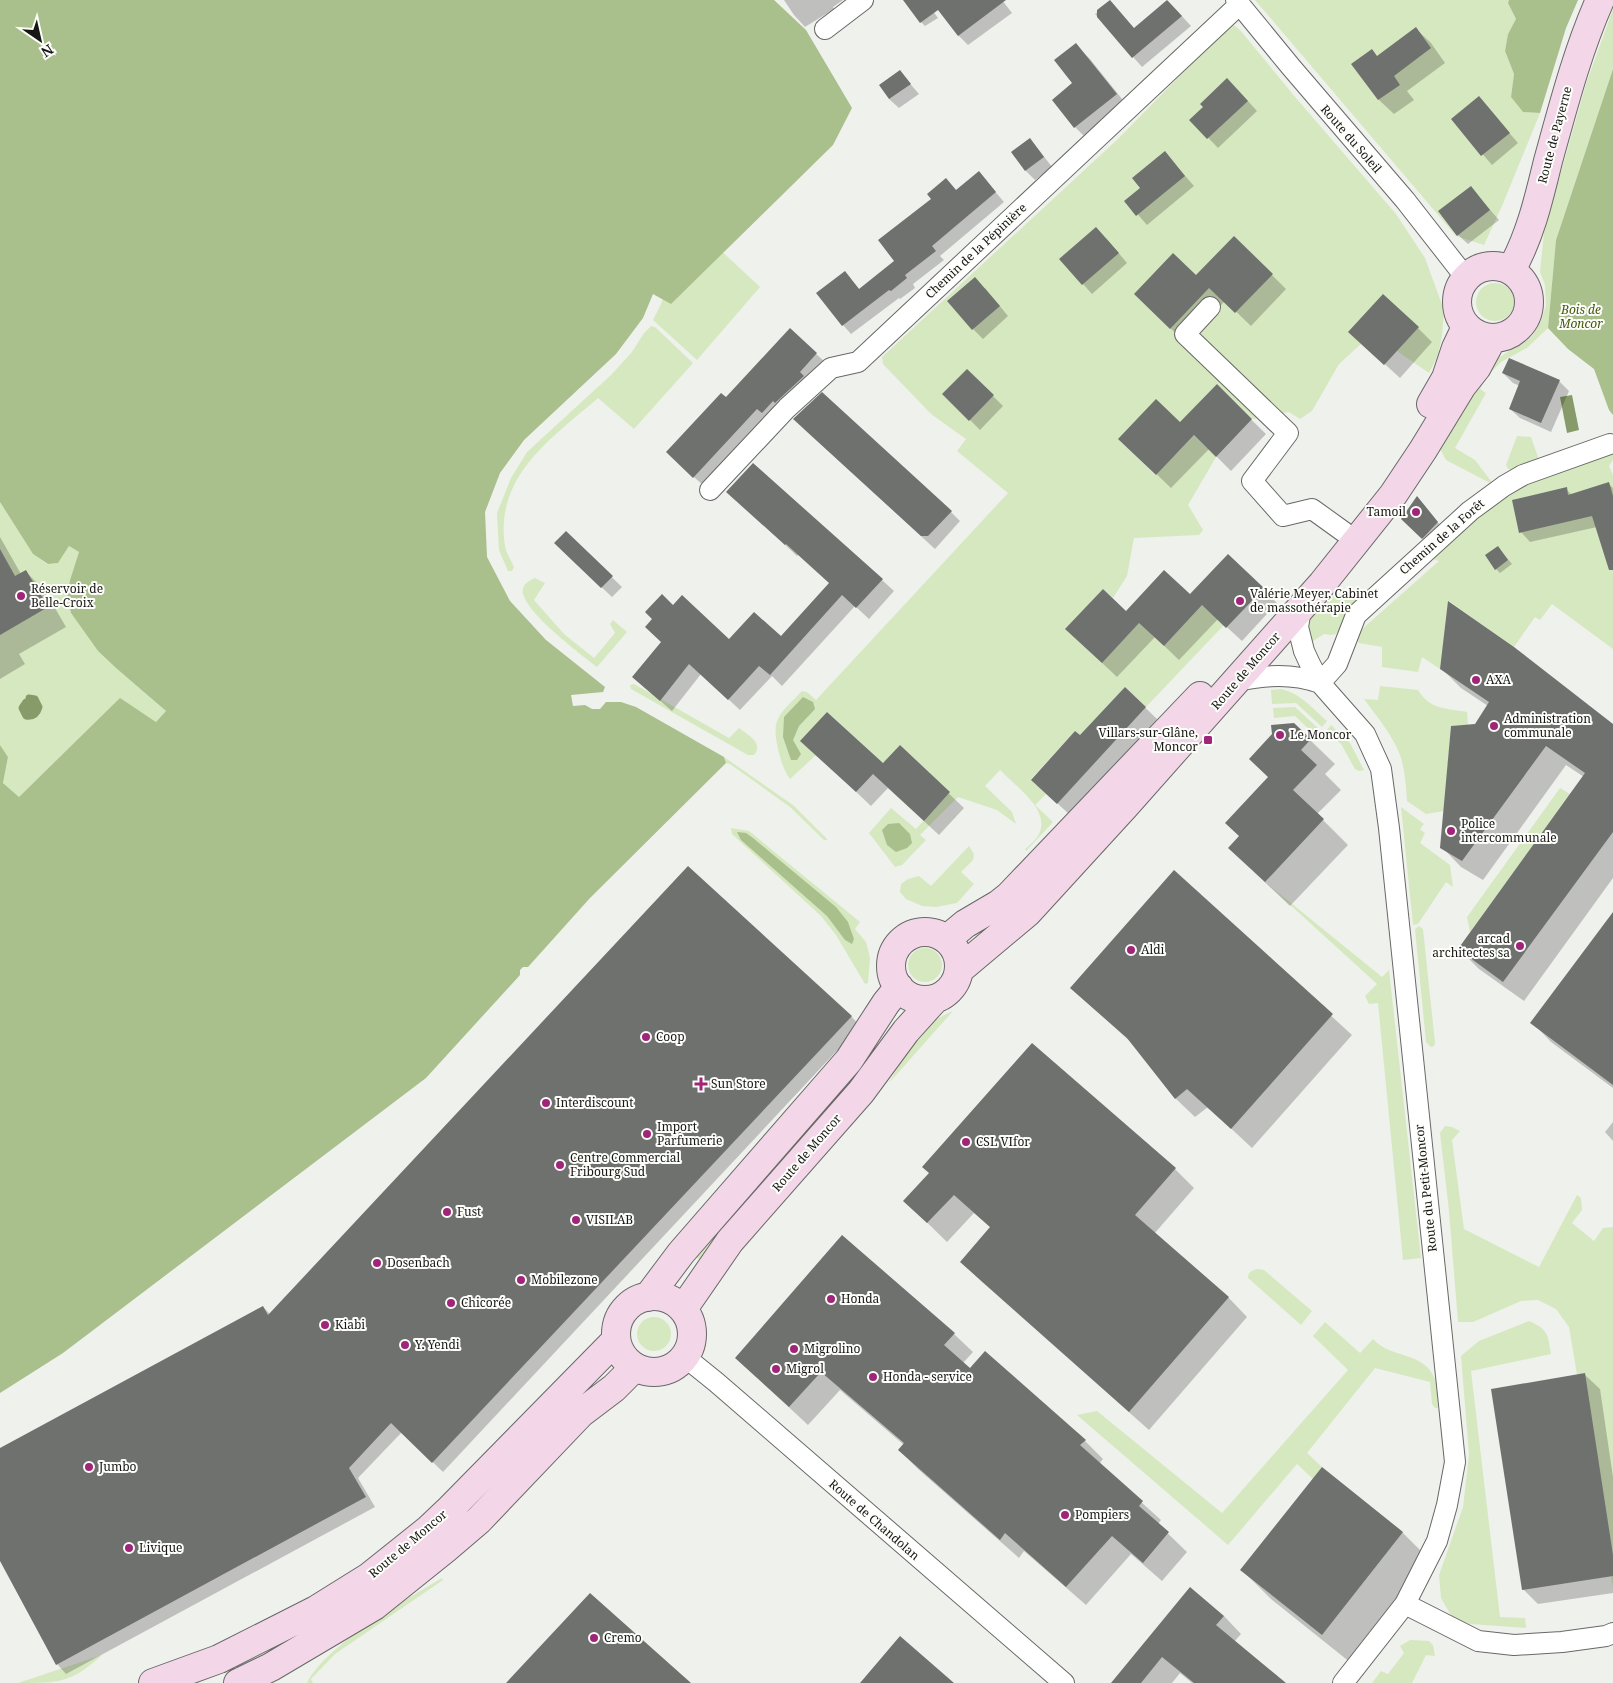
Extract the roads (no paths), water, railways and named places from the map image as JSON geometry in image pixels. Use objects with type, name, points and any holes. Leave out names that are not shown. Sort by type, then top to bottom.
[{"type":"main road","name":"Route de Payerne","points":[[1511,270],[1519,257],[1536,206],[1570,81],[1600,0]]},
{"type":"main road","points":[[1487,266],[1499,266],[1511,270],[1524,283],[1530,301],[1529,310],[1520,327],[1504,337],[1492,339],[1472,332],[1459,315],[1457,306],[1460,286],[1475,270],[1487,266]]},
{"type":"main road","name":"Route de Moncor","points":[[947,939],[965,924],[999,904],[1035,869],[1220,674],[1344,532],[1413,435],[1446,378],[1466,326]]},
{"type":"main road","name":"Route de Moncor","points":[[959,970],[1027,913],[1301,609],[1358,541],[1393,495],[1462,386],[1477,367],[1492,339]]},
{"type":"main road","points":[[924,931],[939,934],[954,946],[959,958],[959,970],[957,980],[944,995],[934,1000],[916,999],[899,987],[892,977],[891,962],[895,950],[903,939],[917,932],[924,931]]},
{"type":"main road","points":[[648,1297],[681,1254],[849,1060],[886,1003],[899,987]]},
{"type":"main road","name":"Route de Moncor","points":[[683,1309],[730,1240],[861,1092],[906,1031],[934,1000]]},
{"type":"main road","points":[[658,1296],[668,1299],[683,1309],[689,1317],[692,1329],[690,1349],[685,1357],[670,1369],[661,1372],[646,1372],[635,1367],[621,1354],[616,1340],[618,1321],[630,1305],[638,1300],[658,1296]]},
{"type":"main road","name":"Route de Moncor","points":[[153,1683],[219,1659],[243,1648],[316,1610],[368,1577],[429,1529],[448,1511],[616,1340]]},
{"type":"main road","name":"Route de Moncor","points":[[238,1683],[271,1667],[374,1606],[446,1549],[479,1520],[582,1413],[614,1388],[635,1367]]},
{"type":"street","points":[[825,29],[863,0]]},
{"type":"street","name":"Route du Soleil","points":[[1238,2],[1404,200],[1466,278]]},
{"type":"street","name":"Chemin de la Pépinière","points":[[710,490],[786,408],[831,368],[858,362],[1238,2]]},
{"type":"street","points":[[1210,307],[1185,334],[1288,433],[1252,481],[1283,516],[1312,509],[1344,532]]},
{"type":"street","name":"Chemin de la Forêt","points":[[1320,683],[1337,664],[1356,615],[1470,511],[1504,486],[1523,475],[1610,444]]},
{"type":"street","name":"Route du Petit-Moncor","points":[[1301,609],[1298,627],[1304,651],[1320,683],[1365,734],[1381,769],[1389,828],[1455,1462],[1438,1541],[1405,1604],[1343,1683]]},
{"type":"street","points":[[1237,681],[1260,676],[1279,675],[1304,677],[1320,683]]},
{"type":"street","name":"Route de Chandolan","points":[[685,1357],[1064,1683]]},
{"type":"street","points":[[1405,1604],[1478,1641],[1514,1645],[1562,1642],[1606,1636],[1613,1633]]},
{"type":"waterway","points":[[29,698],[35,699],[39,707],[34,715],[26,716],[22,708],[26,702],[30,702],[35,706],[34,712],[27,714],[25,711],[28,705],[33,707],[33,710],[28,711],[27,709],[29,708]]},
{"type":"place","name":"Tamoil","points":[[1416,512]]},
{"type":"place","name":"Réservoir de Belle-Croix","points":[[21,596]]},
{"type":"place","name":"Valérie Meyer, Cabinet de massothérapie","points":[[1240,601]]},
{"type":"place","name":"AXA","points":[[1476,680]]},
{"type":"place","name":"Administration communale","points":[[1494,726]]},
{"type":"place","name":"Le Moncor","points":[[1280,735]]},
{"type":"place","name":"Villars-sur-Glâne, Moncor","points":[[1208,740]]},
{"type":"place","name":"Police intercommunale","points":[[1451,831]]},
{"type":"place","name":"arcad architectes sa","points":[[1520,946]]},
{"type":"place","name":"Aldi","points":[[1131,950]]},
{"type":"place","name":"Coop","points":[[646,1037]]},
{"type":"place","name":"Sun Store","points":[[701,1084]]},
{"type":"place","name":"Interdiscount","points":[[546,1103]]},
{"type":"place","name":"Import Parfumerie","points":[[647,1134]]},
{"type":"place","name":"CSL VIfor","points":[[966,1142]]},
{"type":"place","name":"Centre Commercial Fribourg Sud","points":[[560,1165]]},
{"type":"place","name":"Fust","points":[[447,1212]]},
{"type":"place","name":"VISILAB","points":[[576,1220]]},
{"type":"place","name":"Dosenbach","points":[[377,1263]]},
{"type":"place","name":"Mobilezone","points":[[521,1280]]},
{"type":"place","name":"Honda","points":[[831,1299]]},
{"type":"place","name":"Chicorée","points":[[451,1303]]},
{"type":"place","name":"Kiabi","points":[[325,1325]]},
{"type":"place","name":"Y. Yendi","points":[[405,1345]]},
{"type":"place","name":"Migrolino","points":[[794,1349]]},
{"type":"place","name":"Migrol","points":[[776,1369]]},
{"type":"place","name":"Honda - service","points":[[873,1377]]},
{"type":"place","name":"Jumbo","points":[[89,1467]]},
{"type":"place","name":"Pompiers","points":[[1065,1515]]},
{"type":"place","name":"Livique","points":[[129,1548]]},
{"type":"place","name":"Cremo","points":[[594,1638]]},
{"type":"park label","name":"Bois de Moncor","points":[[1581,317]]}]
